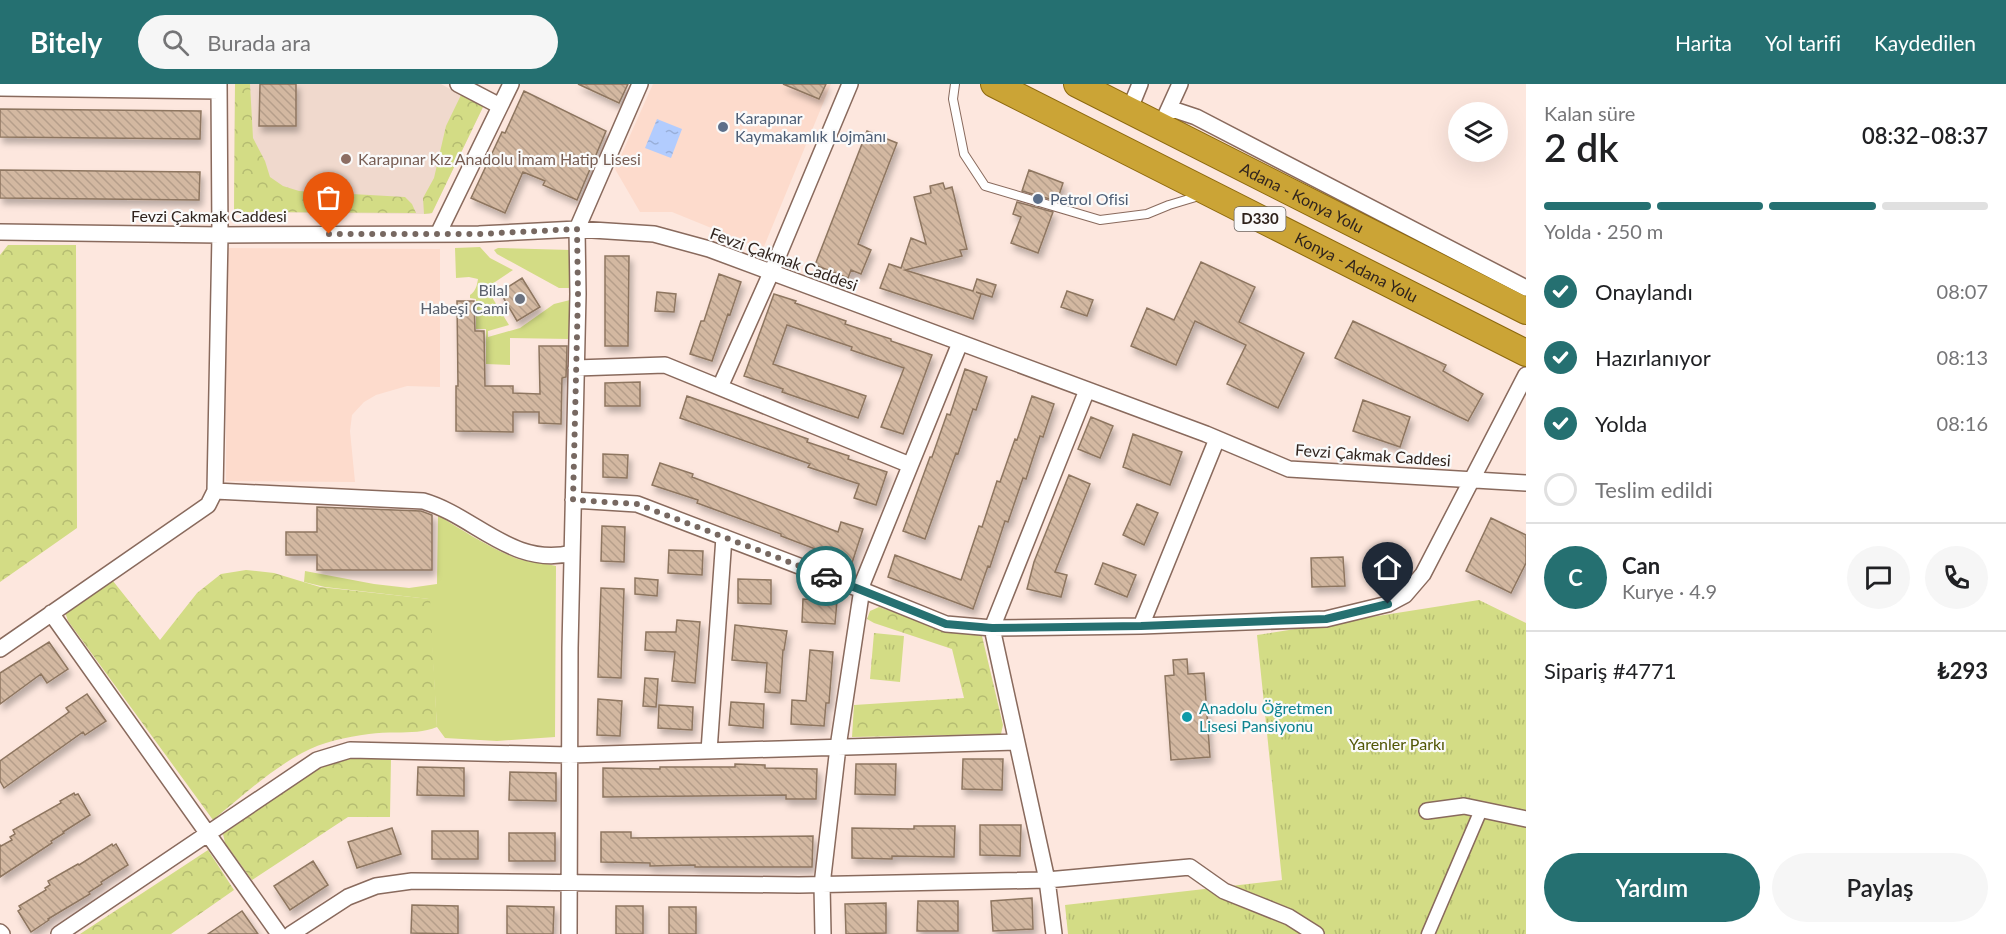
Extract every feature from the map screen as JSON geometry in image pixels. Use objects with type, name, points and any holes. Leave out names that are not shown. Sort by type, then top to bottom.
[{"type":"highway","name":"Konya - Adana Yolu","points":[[993,84],[1526,353]]},
{"type":"highway","name":"Adana - Konya Yolu","points":[[1077,84],[1129,111],[1166,117],[1526,311]]},
{"type":"street","points":[[458,84],[500,106]]},
{"type":"street","points":[[438,234],[511,84]]},
{"type":"street","points":[[569,934],[577,229],[640,84]]},
{"type":"street","points":[[720,387],[771,273],[850,84]]},
{"type":"street","points":[[1129,111],[1140,84]]},
{"type":"street","points":[[1180,84],[1166,117],[1196,117],[1526,288]]},
{"type":"street","points":[[0,87],[219,87],[220,235],[217,479],[215,491],[208,505],[0,649]]},
{"type":"street","name":"Fevzi Çakmak Caddesi","points":[[1,233],[479,234],[577,229],[654,234],[709,249],[1217,439],[1289,469],[1526,483]]},
{"type":"street","points":[[823,934],[822,885],[838,747],[863,582],[960,343]]},
{"type":"street","points":[[576,368],[665,365],[910,465]]},
{"type":"street","points":[[573,500],[637,504],[946,624],[992,628],[1141,626],[1326,619],[1388,604],[1406,595],[1423,574],[1526,375]]},
{"type":"street","points":[[1054,934],[1047,880],[992,628],[1087,390]]},
{"type":"street","points":[[1141,626],[1217,439]]},
{"type":"street","points":[[215,491],[423,501],[444,510],[495,539],[525,551],[556,557],[572,553]]},
{"type":"street","points":[[709,751],[724,537]]},
{"type":"street","points":[[51,613],[279,934]]},
{"type":"street","points":[[59,934],[317,760],[350,750],[570,755],[1016,742]]},
{"type":"street","points":[[1427,811],[1464,806],[1526,819]]},
{"type":"street","points":[[1428,934],[1480,810]]},
{"type":"street","points":[[291,934],[348,897],[376,886],[412,881],[822,885],[1047,880],[1190,867],[1224,891],[1289,917],[1316,934]]},
{"type":"lane","points":[[955,84],[953,99],[964,154],[985,186],[1100,220],[1147,214],[1208,193]]},
{"type":"shaded area","name":"Karapınar Kız Anadolu İmam Hatip Lisesi","points":[[235,84],[441,84],[483,107],[432,213],[234,212]]},
{"type":"shaded area","name":"Karapınar Kaymakamlık Lojmanı","points":[[653,84],[831,84],[763,249],[672,212],[640,212],[615,169]]},
{"type":"shaded area","points":[[226,248],[440,249],[440,387],[407,386],[376,395],[364,402],[352,415],[350,431],[355,482],[226,481]]},
{"type":"green space","points":[[235,84],[250,84],[253,138],[265,161],[270,177],[283,186],[299,191],[405,197],[412,204],[416,213],[234,212]]},
{"type":"green space","points":[[461,95],[483,107],[432,213],[424,214],[423,198],[434,178],[446,126]]},
{"type":"green space","points":[[8,245],[76,245],[77,528],[0,582],[0,255]]},
{"type":"green space","points":[[480,247],[490,258],[513,270],[492,284],[490,294],[509,325],[488,331],[488,337],[520,328],[554,304],[570,300],[569,339],[510,338],[510,365],[486,364],[486,329],[476,329],[476,299],[470,298],[478,279],[456,278],[455,248]]},
{"type":"green space","points":[[498,248],[571,250],[570,288],[559,288],[497,254],[494,250]]},
{"type":"green space","points":[[438,515],[508,555],[556,566],[555,737],[497,741],[445,738],[437,727],[429,599],[325,587],[304,582],[305,571],[409,588],[437,584]]},
{"type":"green space","points":[[246,570],[274,573],[320,587],[430,599],[437,727],[412,732],[360,735],[318,746],[278,768],[213,820],[68,621],[65,612],[113,581],[160,640],[197,593],[221,574]]},
{"type":"green space","name":"Yarenler Parkı","points":[[1479,600],[1526,623],[1526,934],[1068,934],[1065,905],[1282,880],[1257,635]]},
{"type":"green space","points":[[879,607],[922,622],[982,636],[1003,725],[1001,734],[852,737],[854,705],[964,698],[952,649],[867,619],[870,611]]},
{"type":"green space","points":[[874,633],[904,636],[900,682],[870,679]]},
{"type":"green space","points":[[391,759],[390,817],[348,817],[252,880],[225,843],[223,834],[320,767],[334,761]]},
{"type":"green space","points":[[208,850],[234,890],[171,934],[80,934]]},
{"type":"water","points":[[657,119],[682,129],[671,158],[645,148]]},
{"type":"building","points":[[260,84],[296,84],[296,126],[259,126]]},
{"type":"building","points":[[578,84],[628,84],[619,103]]},
{"type":"building","points":[[783,84],[826,84],[819,99]]},
{"type":"building","points":[[524,91],[606,131],[577,200],[543,185],[545,181],[523,172],[505,213],[471,198]]},
{"type":"building","points":[[0,109],[201,111],[200,139],[0,137]]},
{"type":"building","points":[[867,131],[897,143],[858,244],[871,250],[861,274],[851,270],[848,278],[815,265]]},
{"type":"building","points":[[0,170],[200,172],[199,200],[0,198]]},
{"type":"building","points":[[1029,170],[1063,183],[1057,201],[1022,191]]},
{"type":"building","points":[[943,183],[945,189],[952,187],[967,249],[960,250],[962,256],[905,270],[973,291],[977,279],[996,285],[992,297],[976,292],[981,294],[973,319],[880,288],[889,264],[901,268],[911,238],[926,244],[914,197],[931,193],[930,186]]},
{"type":"building","points":[[1017,202],[1053,212],[1038,253],[1011,243],[1021,217],[1013,214]]},
{"type":"building","points":[[605,256],[629,256],[628,346],[605,346]]},
{"type":"building","points":[[1201,262],[1255,287],[1239,322],[1304,353],[1278,408],[1227,384],[1246,345],[1195,321],[1176,365],[1131,346],[1147,308],[1174,320]]},
{"type":"building","points":[[719,274],[741,282],[712,361],[690,354],[701,321],[704,321]]},
{"type":"building","name":"Bilal Habeşi Cami","points":[[522,278],[540,307],[517,321],[500,292]]},
{"type":"building","points":[[1067,291],[1093,300],[1087,316],[1061,307]]},
{"type":"building","points":[[657,292],[676,294],[674,312],[655,311]]},
{"type":"building","points":[[774,294],[846,321],[845,324],[932,355],[903,434],[881,427],[904,368],[851,350],[852,347],[787,325],[773,364],[866,396],[858,418],[782,392],[783,389],[744,376]]},
{"type":"building","points":[[457,301],[474,301],[475,331],[484,331],[485,386],[513,386],[513,393],[540,394],[539,346],[567,346],[566,377],[562,378],[561,424],[539,423],[539,412],[513,412],[513,432],[456,431]]},
{"type":"building","points":[[1353,321],[1446,365],[1443,371],[1483,394],[1468,421],[1335,358]]},
{"type":"building","points":[[965,369],[987,377],[925,539],[903,531],[947,414],[950,415]]},
{"type":"building","points":[[640,382],[640,406],[605,406],[605,383]]},
{"type":"building","points":[[687,396],[808,439],[807,442],[887,472],[876,505],[854,498],[859,484],[808,467],[810,464],[680,418]]},
{"type":"building","points":[[1032,396],[1054,404],[1043,437],[1040,436],[1026,479],[1023,478],[1008,522],[1005,521],[973,609],[888,577],[895,555],[961,580],[979,526],[982,527],[997,481],[1000,482]]},
{"type":"building","points":[[1363,400],[1410,417],[1400,447],[1353,431]]},
{"type":"building","points":[[1091,417],[1113,426],[1100,458],[1078,449]]},
{"type":"building","points":[[1133,434],[1182,452],[1170,485],[1123,467]]},
{"type":"building","points":[[603,454],[628,455],[627,478],[603,477]]},
{"type":"building","points":[[660,463],[838,532],[841,522],[863,529],[852,563],[697,503],[698,500],[652,485]]},
{"type":"building","points":[[1069,475],[1090,484],[1055,572],[1067,575],[1061,597],[1027,589],[1034,562]]},
{"type":"building","points":[[1137,504],[1158,513],[1144,545],[1123,535]]},
{"type":"building","points":[[317,507],[421,511],[432,515],[432,570],[317,570],[317,555],[286,555],[286,532],[317,532]]},
{"type":"building","points":[[1491,518],[1526,535],[1526,563],[1511,593],[1466,571]]},
{"type":"building","points":[[602,526],[625,527],[624,562],[601,561]]},
{"type":"building","points":[[669,550],[703,551],[702,575],[668,573]]},
{"type":"building","points":[[1343,557],[1345,586],[1312,587],[1311,558]]},
{"type":"building","points":[[1103,563],[1136,575],[1127,597],[1095,584]]},
{"type":"building","points":[[635,578],[658,580],[657,596],[635,594]]},
{"type":"building","points":[[738,579],[771,580],[771,604],[738,603]]},
{"type":"building","points":[[601,588],[624,589],[621,678],[598,677]]},
{"type":"building","points":[[803,599],[837,601],[835,624],[802,622]]},
{"type":"building","points":[[677,620],[700,622],[695,683],[672,681],[675,652],[645,650],[646,632],[676,632]]},
{"type":"building","points":[[735,625],[787,631],[783,650],[780,693],[765,692],[767,663],[732,660]]},
{"type":"building","points":[[49,642],[68,669],[47,683],[41,674],[0,704],[0,673]]},
{"type":"building","points":[[810,650],[833,652],[829,703],[826,703],[824,726],[791,724],[792,700],[806,701]]},
{"type":"building","name":"Anadolu Öğretmen Lisesi Pansiyonu","points":[[1187,659],[1188,674],[1204,673],[1210,757],[1171,760],[1165,676],[1174,675],[1173,660]]},
{"type":"building","points":[[645,678],[658,679],[656,707],[643,706]]},
{"type":"building","points":[[87,694],[106,721],[85,735],[83,732],[4,788],[0,781],[0,761],[69,712],[66,708]]},
{"type":"building","points":[[598,699],[622,701],[620,736],[597,735]]},
{"type":"building","points":[[731,702],[764,704],[763,728],[729,725]]},
{"type":"building","points":[[659,705],[693,707],[692,730],[658,728]]},
{"type":"building","points":[[963,759],[1003,759],[1002,790],[962,789]]},
{"type":"building","points":[[735,764],[765,765],[765,768],[817,769],[816,799],[786,799],[786,795],[603,797],[603,768],[735,767]]},
{"type":"building","points":[[856,764],[896,764],[895,795],[855,794]]},
{"type":"building","points":[[418,767],[464,768],[464,796],[417,795]]},
{"type":"building","points":[[510,772],[556,773],[556,801],[509,800]]},
{"type":"building","points":[[74,793],[78,794],[90,815],[0,877],[0,845],[12,840],[10,837],[15,834],[13,830],[61,803],[60,801]]},
{"type":"building","points":[[980,825],[1021,825],[1020,856],[980,855]]},
{"type":"building","points":[[914,826],[955,826],[954,857],[852,858],[852,828],[914,829]]},
{"type":"building","points":[[392,828],[401,854],[357,868],[348,842]]},
{"type":"building","points":[[432,831],[478,831],[478,859],[432,859]]},
{"type":"building","points":[[601,832],[631,832],[631,838],[813,836],[812,867],[650,866],[650,863],[601,862]]},
{"type":"building","points":[[509,833],[555,833],[555,861],[509,861]]},
{"type":"building","points":[[112,844],[113,846],[116,844],[128,865],[101,882],[102,884],[89,892],[90,894],[31,932],[18,911],[21,909],[19,906],[46,890],[45,888],[50,885],[48,881]]},
{"type":"building","points":[[313,861],[328,885],[290,910],[274,886]]},
{"type":"building","points":[[1032,898],[1033,929],[993,931],[991,901]]},
{"type":"building","points":[[918,901],[958,901],[958,931],[917,931]]},
{"type":"building","points":[[886,903],[886,933],[846,934],[845,904]]},
{"type":"building","points":[[412,905],[458,906],[458,934],[411,933]]},
{"type":"building","points":[[507,906],[554,907],[553,934],[507,934]]},
{"type":"building","points":[[616,906],[643,906],[643,934],[616,934]]},
{"type":"building","points":[[669,907],[696,907],[696,934],[669,934]]},
{"type":"building","points":[[242,911],[258,934],[208,934]]},
{"type":"way so far","points":[[329,234],[479,234],[577,229],[578,294],[573,500],[637,504],[826,576]]},
{"type":"place","name":"Karapınar Kaymakamlık Lojmanı","points":[[723,127]]},
{"type":"place","name":"Karapınar Kız Anadolu İmam Hatip Lisesi","points":[[346,159]]},
{"type":"place","name":"Petrol Ofisi","points":[[1038,199]]},
{"type":"place","name":"Bilal Habeşi Cami","points":[[520,299]]},
{"type":"place","name":"Anadolu Öğretmen Lisesi Pansiyonu","points":[[1187,717]]},
{"type":"route","points":[[826,576],[946,624],[992,628],[1141,626],[1326,619],[1388,604]]}]
